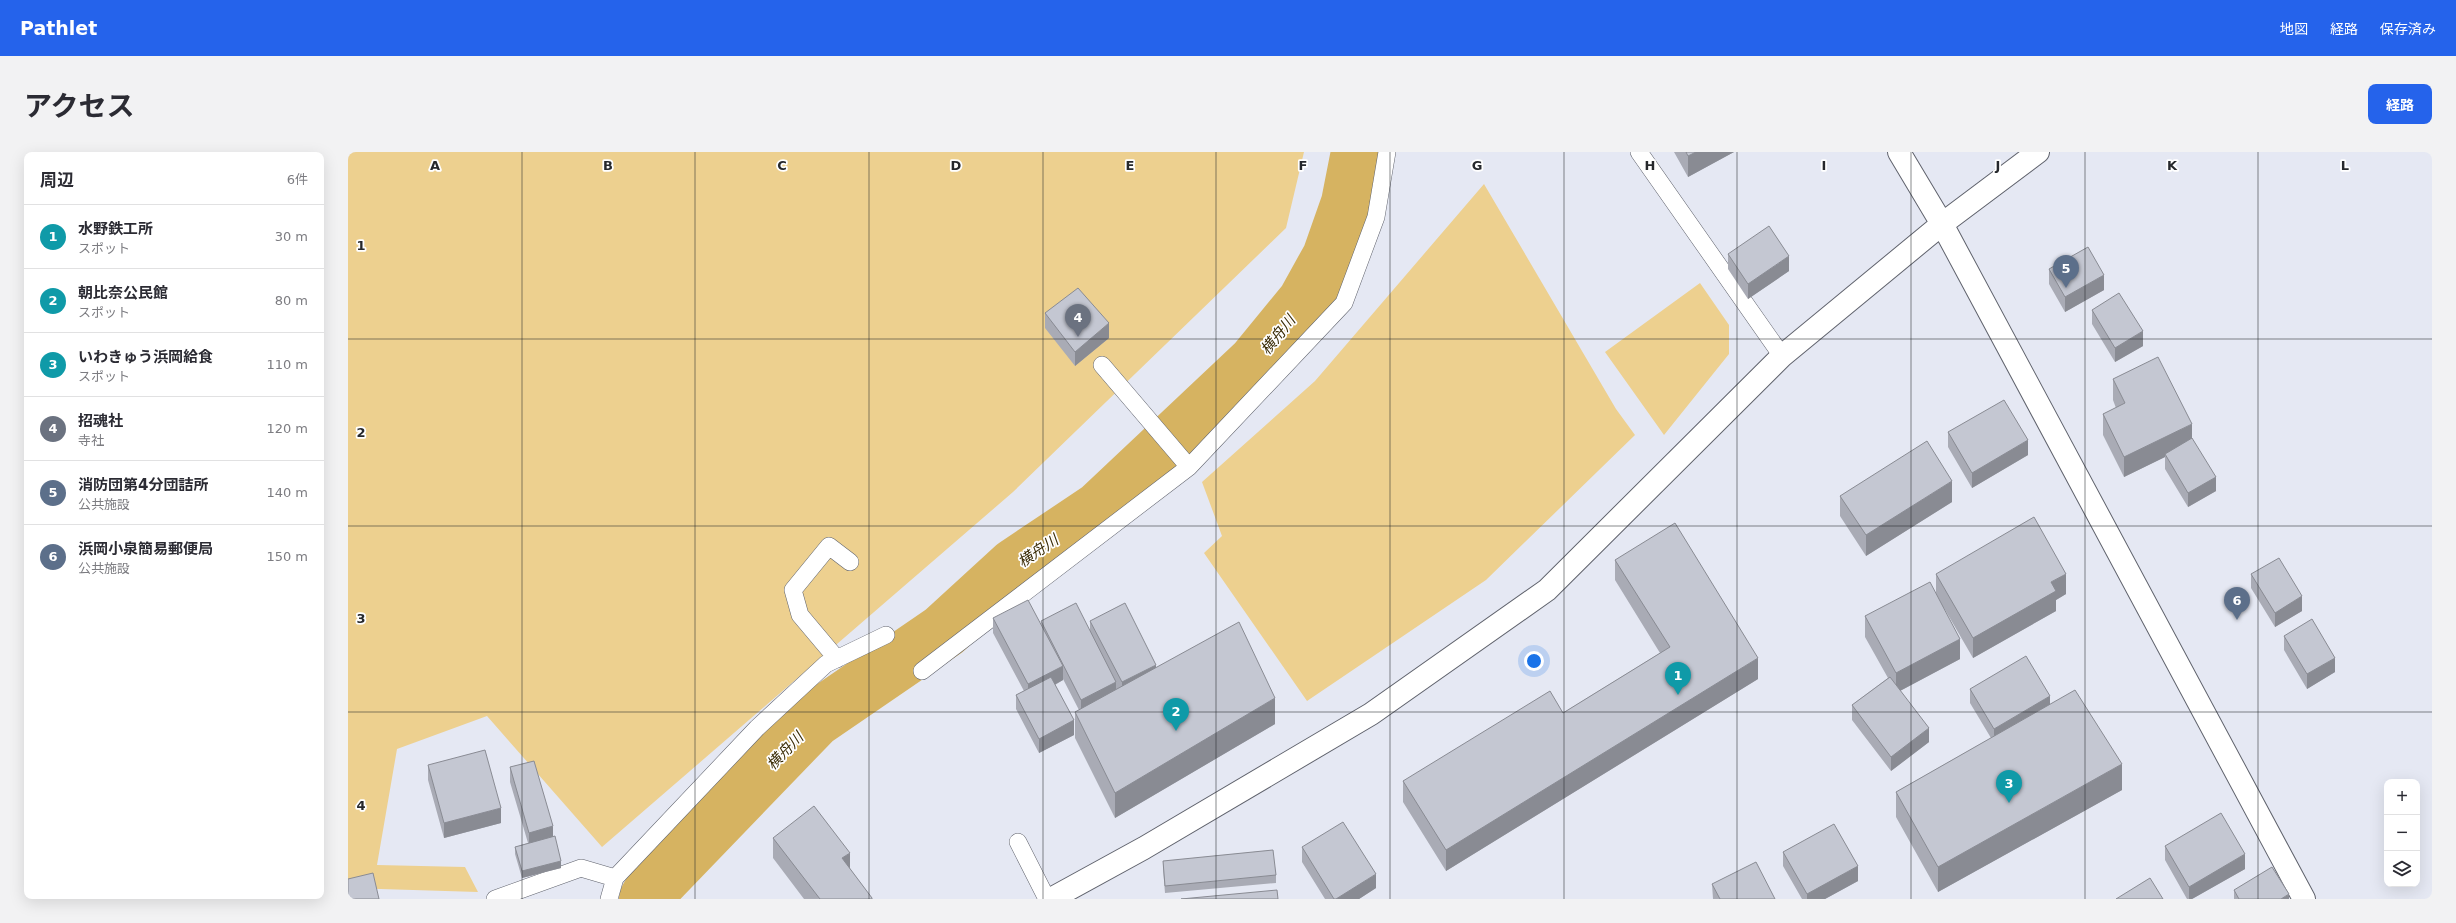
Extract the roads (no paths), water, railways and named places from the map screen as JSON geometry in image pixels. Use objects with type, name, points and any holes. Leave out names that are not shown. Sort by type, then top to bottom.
[{"type":"street","points":[[1899,152],[1942,224],[2304,899]]},
{"type":"street","points":[[1051,899],[1144,848],[1371,714],[1547,590],[1782,356],[1942,224],[2038,152]]},
{"type":"lane","points":[[922,671],[1189,467],[1344,304],[1376,217],[1387,152]]},
{"type":"lane","points":[[1639,152],[1782,356]]},
{"type":"lane","points":[[1102,365],[1189,467]]},
{"type":"lane","points":[[837,659],[800,615],[793,590],[829,546],[850,562]]},
{"type":"lane","points":[[609,899],[615,878],[757,728],[826,664],[886,635]]},
{"type":"lane","points":[[1018,842],[1047,899]]},
{"type":"lane","points":[[495,899],[581,868],[615,878]]},
{"type":"waterway","name":"横舟川","points":[[647,899],[655,885],[814,720],[944,631],[1015,566],[1100,509],[1255,363],[1305,302],[1330,257],[1349,203],[1359,152]]},
{"type":"place","name":"消防団第4分団詰所","points":[[2066,288]]},
{"type":"place","name":"招魂社","points":[[1078,337]]},
{"type":"place","name":"浜岡小泉簡易郵便局","points":[[2237,620]]},
{"type":"place","name":"水野鉄工所","points":[[1678,695]]},
{"type":"place","name":"朝比奈公民館","points":[[1176,731]]},
{"type":"place","name":"いわきゅう浜岡給食","points":[[2009,803]]}]
